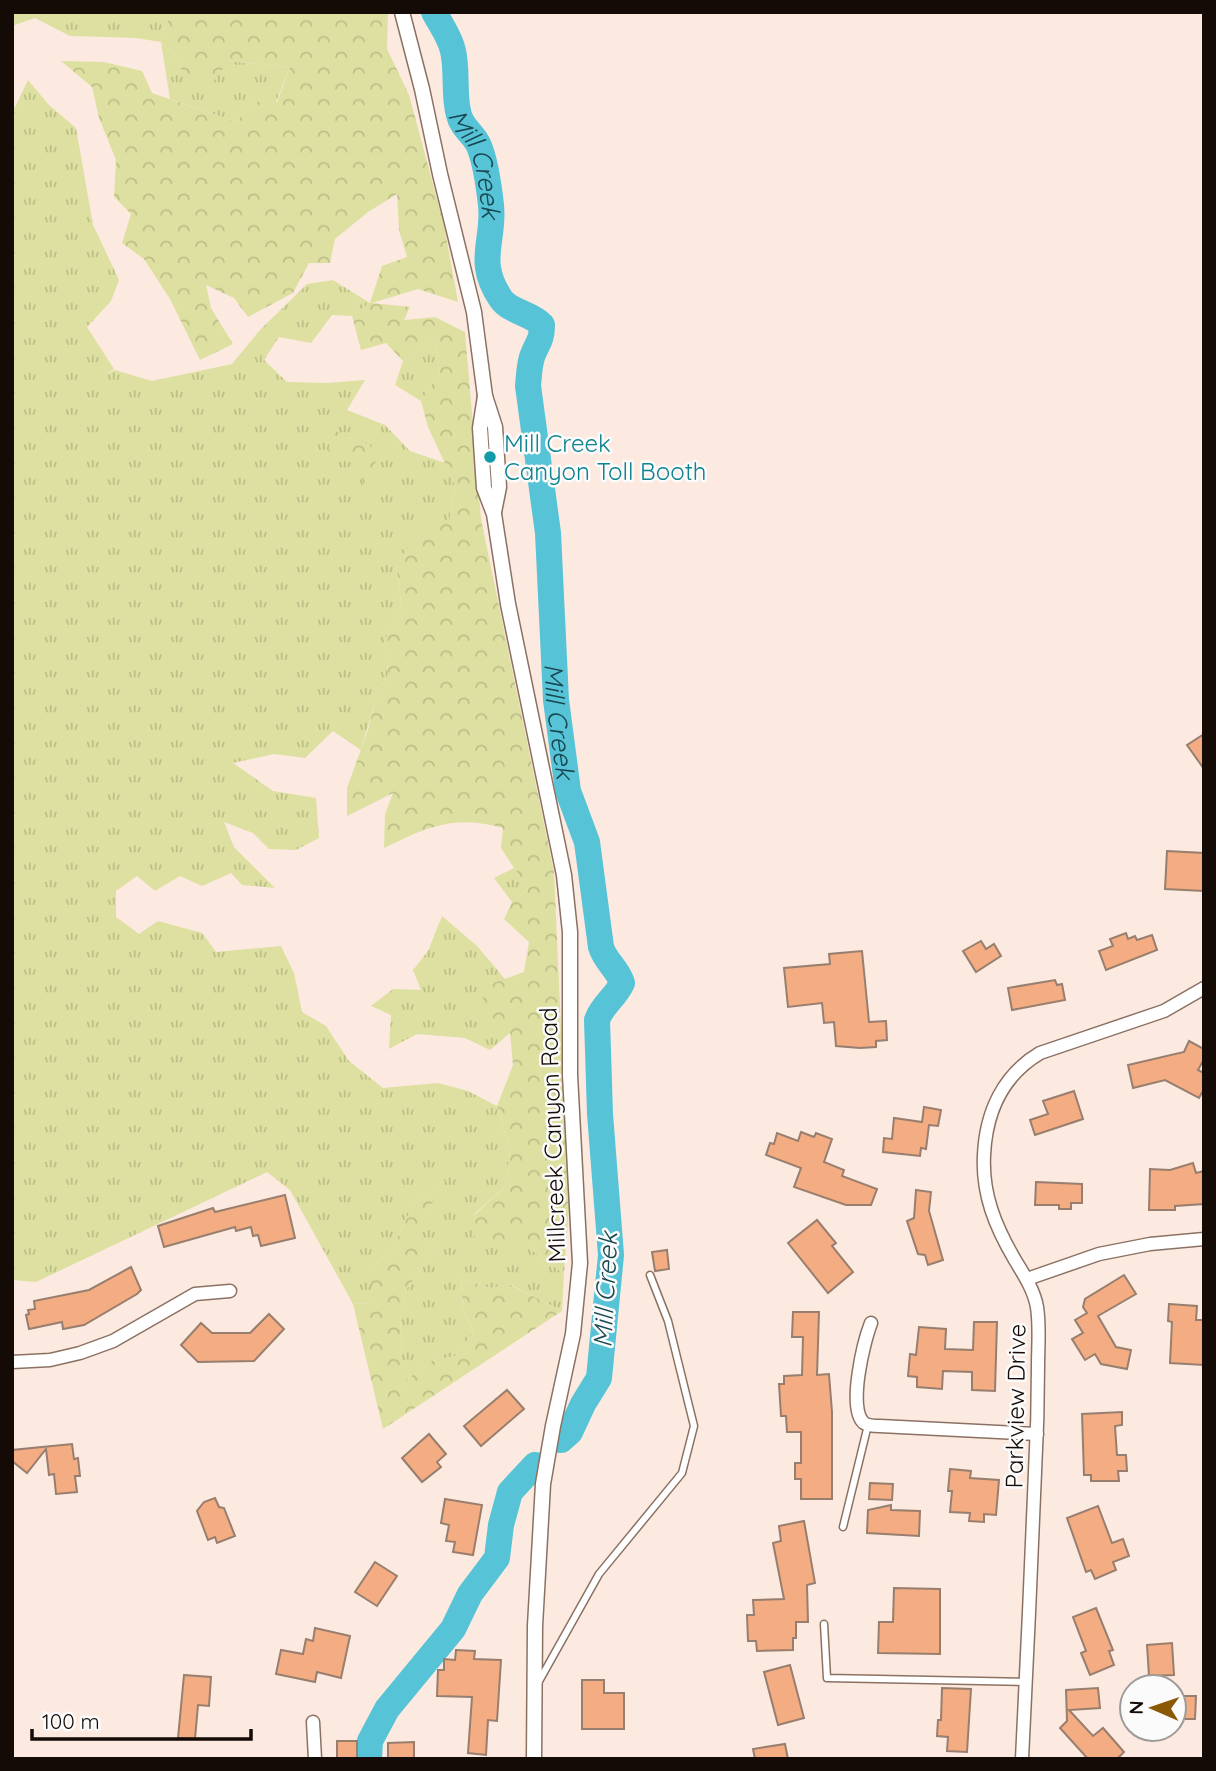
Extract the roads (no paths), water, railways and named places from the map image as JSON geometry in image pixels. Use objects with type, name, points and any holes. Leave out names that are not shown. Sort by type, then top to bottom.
[{"type":"street","name":"Millcreek Canyon Road","points":[[402,12],[420,78],[474,312],[485,396],[495,427],[499,487],[494,514],[518,657],[562,865],[570,932],[570,1075],[579,1205],[580,1275],[573,1334],[543,1484],[538,1542],[534,1759]]},
{"type":"street","name":"Parkview Drive","points":[[1022,1759],[1037,1434],[1037,1306],[1027,1279],[993,1217],[984,1176],[986,1129],[1001,1089],[1017,1069],[1040,1052],[1164,1010],[1204,988]]},
{"type":"street","points":[[1027,1279],[1099,1254],[1150,1244],[1204,1239]]},
{"type":"street","points":[[12,1362],[50,1360],[97,1348],[195,1294],[230,1292]]},
{"type":"street","points":[[871,1323],[861,1353],[858,1401],[860,1418],[868,1424],[1037,1434]]},
{"type":"street","points":[[313,1722],[314,1759]]},
{"type":"lane","points":[[534,1691],[599,1574],[682,1473],[694,1426],[668,1321],[650,1275]]},
{"type":"lane","points":[[843,1527],[868,1424]]},
{"type":"lane","points":[[824,1624],[827,1678],[1026,1682]]},
{"type":"waterway","name":"Mill Creek","points":[[434,12],[453,51],[459,115],[479,146],[485,167],[492,218],[487,262],[493,286],[505,303],[542,325],[531,361],[528,386],[548,533],[556,700],[568,791],[587,842],[601,947],[622,983],[597,1020],[600,1114],[611,1255],[599,1378],[570,1432],[561,1440]]},
{"type":"waterway","name":"Mill Creek","points":[[369,1759],[370,1741],[387,1709],[453,1629],[470,1594],[497,1558],[501,1525],[510,1492],[535,1465]]},
{"type":"place","name":"Mill Creek Canyon Toll Booth","points":[[490,457]]}]
